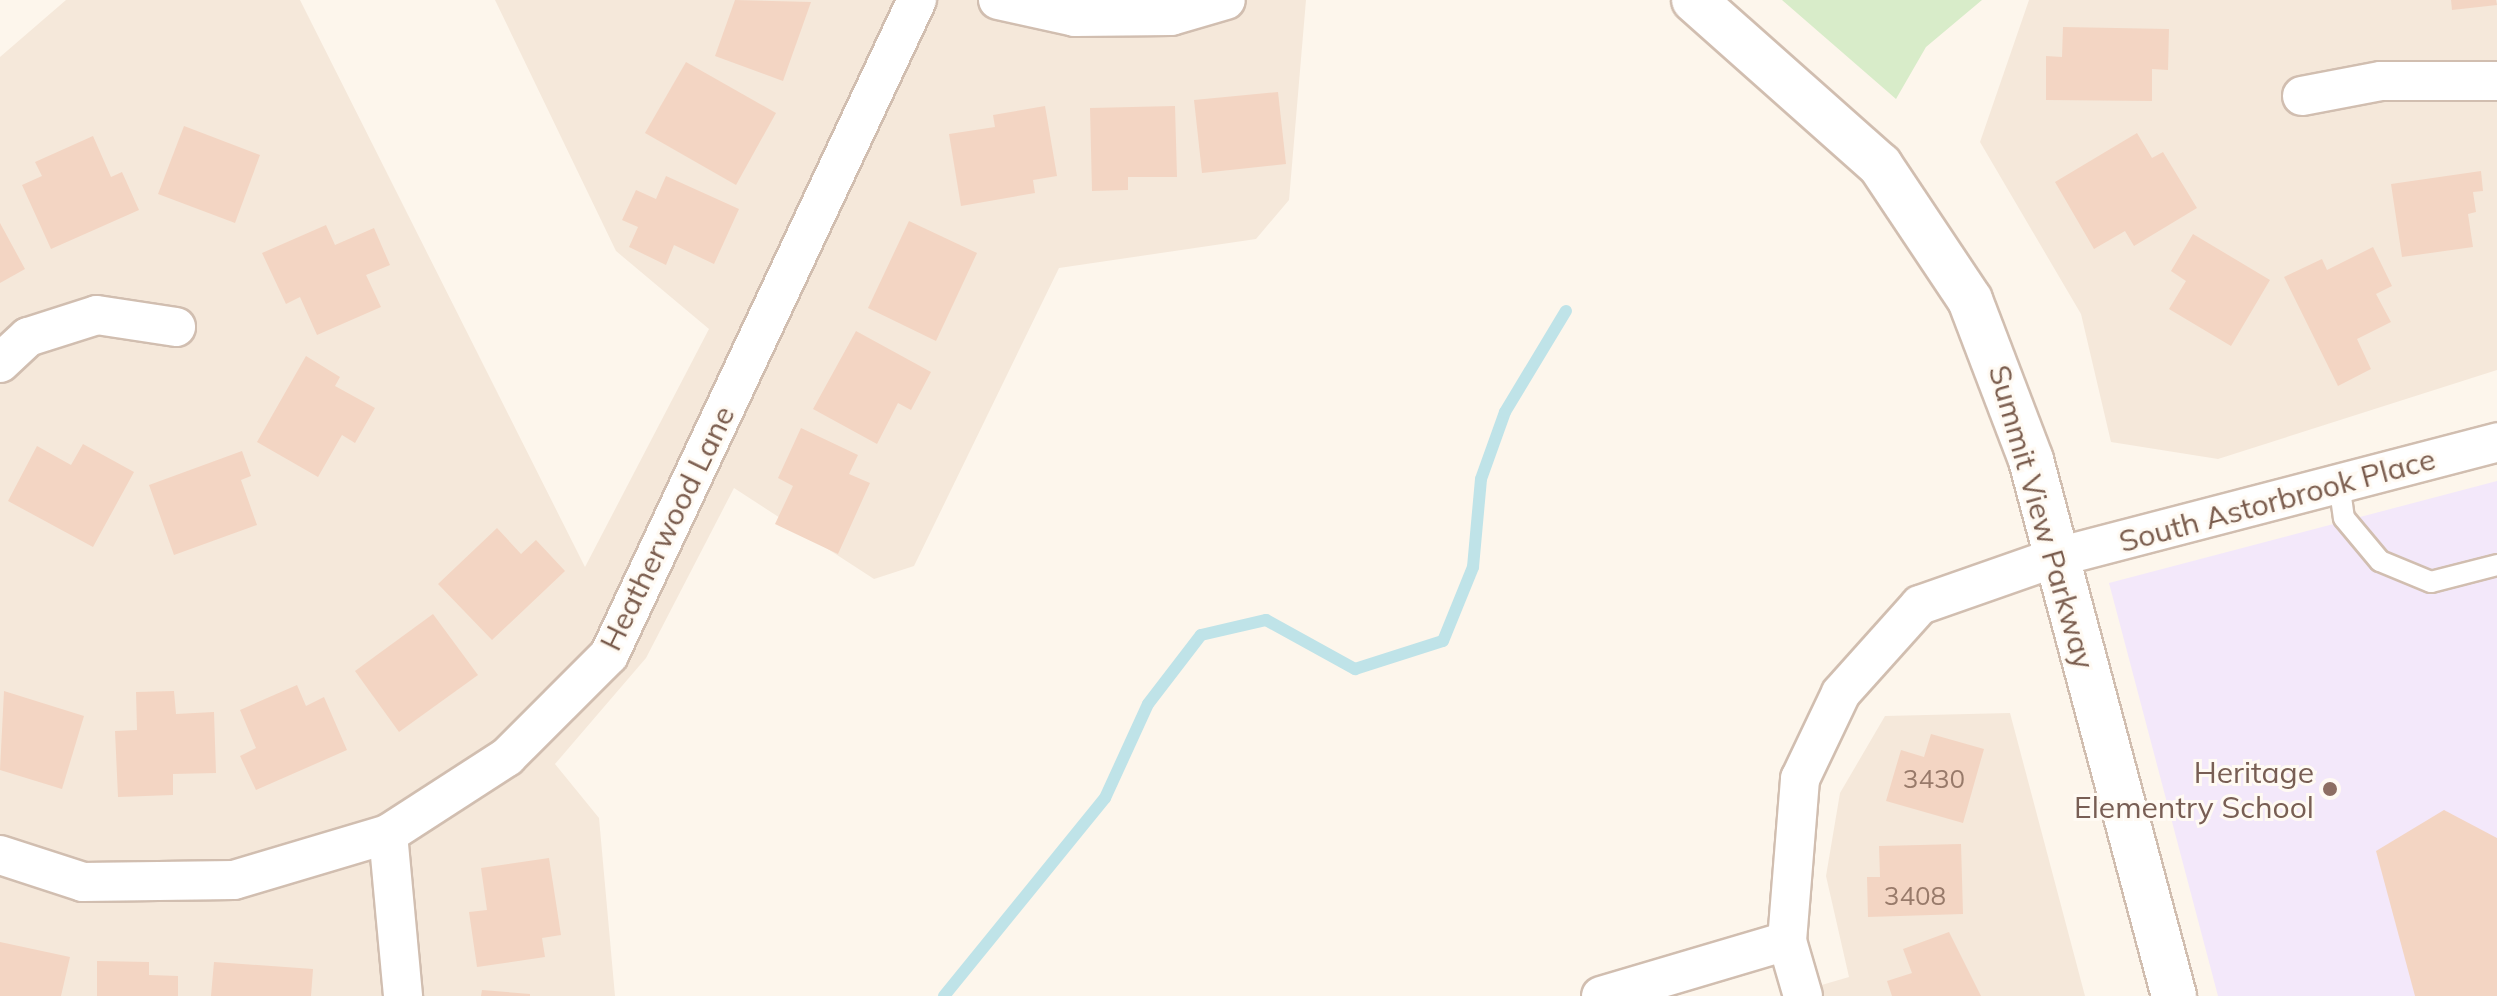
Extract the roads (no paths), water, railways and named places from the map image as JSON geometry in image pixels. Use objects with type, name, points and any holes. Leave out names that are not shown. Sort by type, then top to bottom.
[{"type":"street","name":"Heatherwood Lane","points":[[0,855],[83,882],[234,880],[388,834],[507,757],[609,655],[917,0]]},
{"type":"street","points":[[998,0],[1088,17],[1171,16],[1226,0]]},
{"type":"street","name":"Summit View Parkway","points":[[1694,0],[1870,155],[1930,229],[2003,373],[2057,557],[2174,996]]},
{"type":"street","points":[[2302,96],[2381,81],[2497,81]]},
{"type":"street","points":[[0,363],[28,337],[97,315],[176,327]]},
{"type":"street","name":"South Astorbrook Place","points":[[1787,941],[1800,779],[1841,693],[1920,605],[2057,557],[2497,442]]},
{"type":"street","points":[[388,834],[403,996]]},
{"type":"street","points":[[1601,996],[1787,941],[1803,996]]},
{"type":"lane","points":[[2339,483],[2344,518],[2380,561],[2431,582],[2497,565]]},
{"type":"waterway","points":[[944,996],[1105,798],[1148,704],[1201,635],[1266,620],[1355,669],[1443,641],[1473,567],[1481,479],[1505,412],[1566,311]]},
{"type":"place","name":"Heritage Elementry School","points":[[2330,789]]}]
